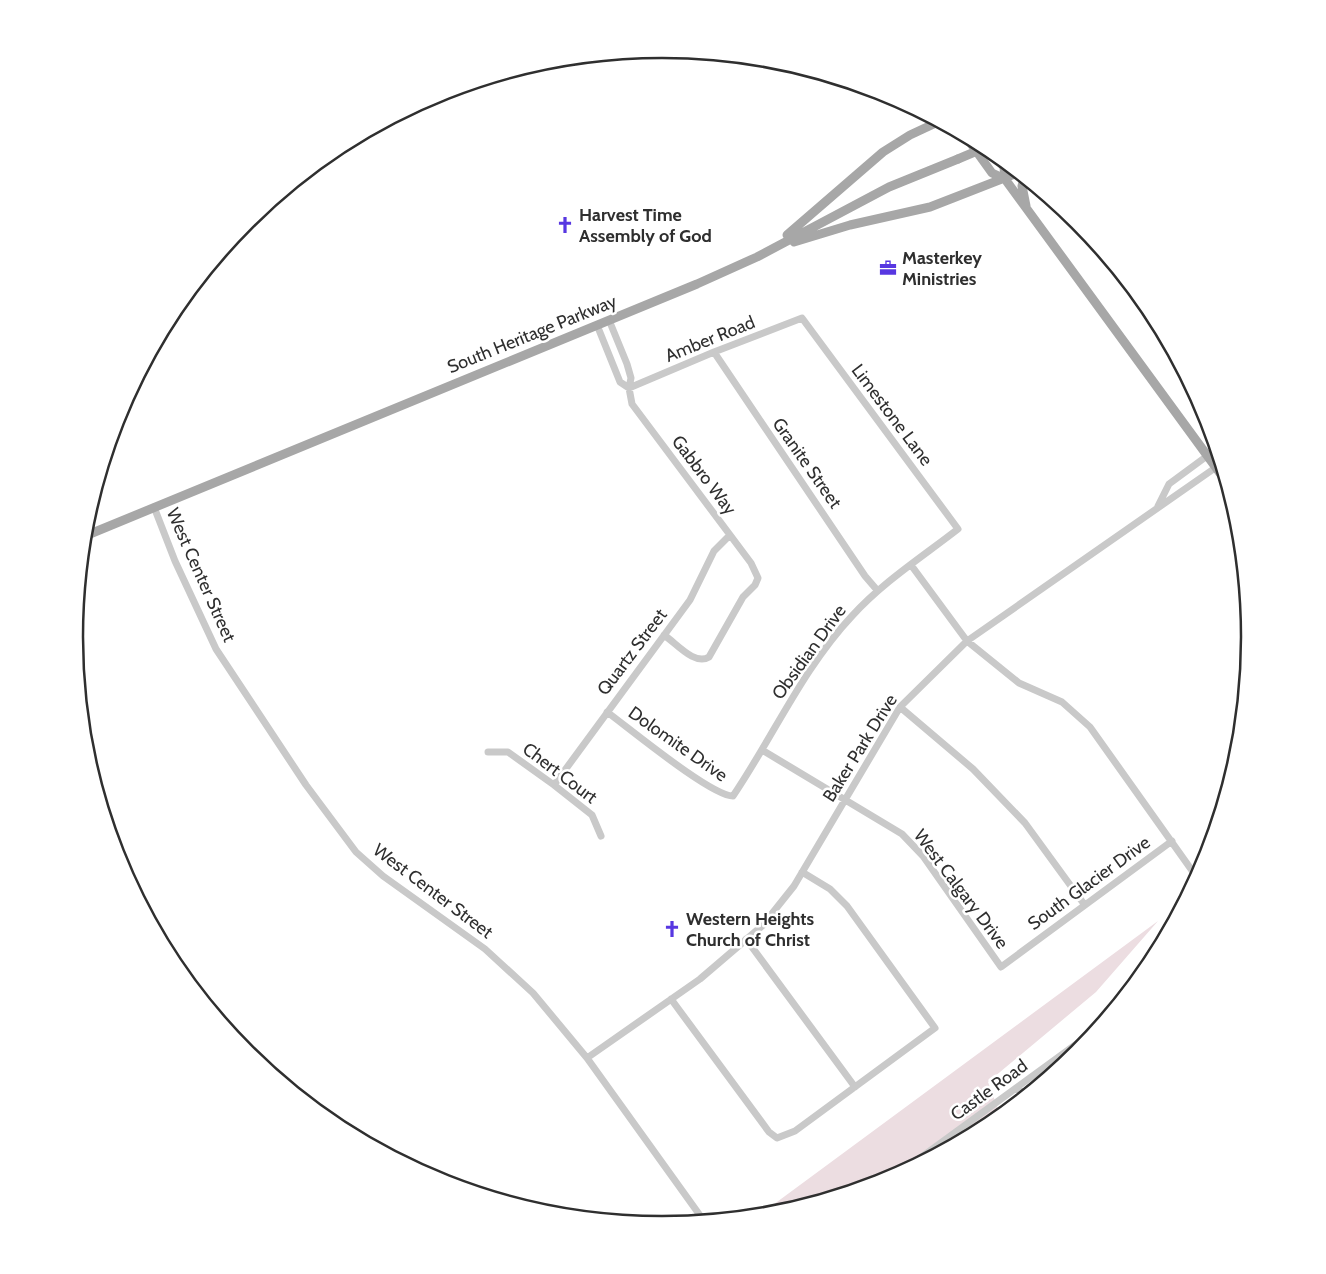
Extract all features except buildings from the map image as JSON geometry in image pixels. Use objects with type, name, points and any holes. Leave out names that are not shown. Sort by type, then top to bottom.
[{"type":"main road","points":[[756,257],[799,227],[883,152],[933,124]]},
{"type":"main road","points":[[974,148],[992,173],[1005,178]]},
{"type":"main road","name":"South Heritage Parkway","points":[[93,532],[610,320],[756,257],[889,186],[979,151]]},
{"type":"main road","points":[[1004,169],[1005,178],[1219,472]]},
{"type":"main road","points":[[756,257],[824,232],[930,207],[1013,175]]},
{"type":"main road","points":[[1023,183],[1027,209]]},
{"type":"street","name":"Amber Road","points":[[629,388],[802,318]]},
{"type":"street","name":"Limestone Lane","points":[[802,318],[958,530]]},
{"type":"street","name":"Gabbro Way","points":[[610,320],[631,378],[629,388],[632,404],[751,563],[758,578],[755,585],[743,597],[709,656],[704,660],[695,660],[664,635]]},
{"type":"street","name":"Gabbro Way","points":[[597,325],[620,382],[629,388]]},
{"type":"street","name":"Granite Street","points":[[714,352],[866,576],[878,590]]},
{"type":"street","points":[[1157,509],[1169,484],[1207,456]]},
{"type":"street","name":"Baker Park Drive","points":[[587,1058],[700,978],[762,926],[794,886],[900,707],[967,642],[1215,468]]},
{"type":"street","name":"West Center Street","points":[[154,507],[175,561],[216,648],[306,784],[356,852],[383,876],[485,949],[533,993],[587,1058],[700,1215]]},
{"type":"street","name":"Obsidian Drive","points":[[733,796],[832,642],[851,617],[878,590],[958,530]]},
{"type":"street","name":"Quartz Street","points":[[554,785],[690,600],[714,551],[730,535]]},
{"type":"street","points":[[911,565],[967,642],[1019,683],[1062,702],[1090,727],[1193,871]]},
{"type":"street","points":[[900,707],[973,769],[1018,816],[1084,904]]},
{"type":"street","name":"Dolomite Drive","points":[[607,712],[694,776],[726,796],[733,796]]},
{"type":"street","name":"West Calgary Drive","points":[[762,750],[902,834],[923,856],[1001,967]]},
{"type":"street","name":"Chert Court","points":[[488,752],[508,752],[554,785],[592,815],[601,836]]},
{"type":"street","name":"South Glacier Drive","points":[[1001,967],[1172,841]]},
{"type":"street","points":[[671,999],[770,1132],[777,1138],[795,1131],[935,1028],[838,895],[802,872]]},
{"type":"street","points":[[746,939],[855,1087]]},
{"type":"street","name":"Castle Road","points":[[931,1151],[1066,1053]]},
{"type":"street","points":[[1018,1088],[1021,1092]]},
{"type":"shaded area","points":[[1158,921],[1096,992],[988,1082],[998,1110],[953,1139],[885,1172],[813,1197],[772,1206]]},
{"type":"place","name":"Harvest Time Assembly of God","points":[[565,225]]},
{"type":"place","name":"Masterkey Ministries","points":[[888,268]]},
{"type":"place","name":"Western Heights Church of Christ","points":[[672,929]]}]
